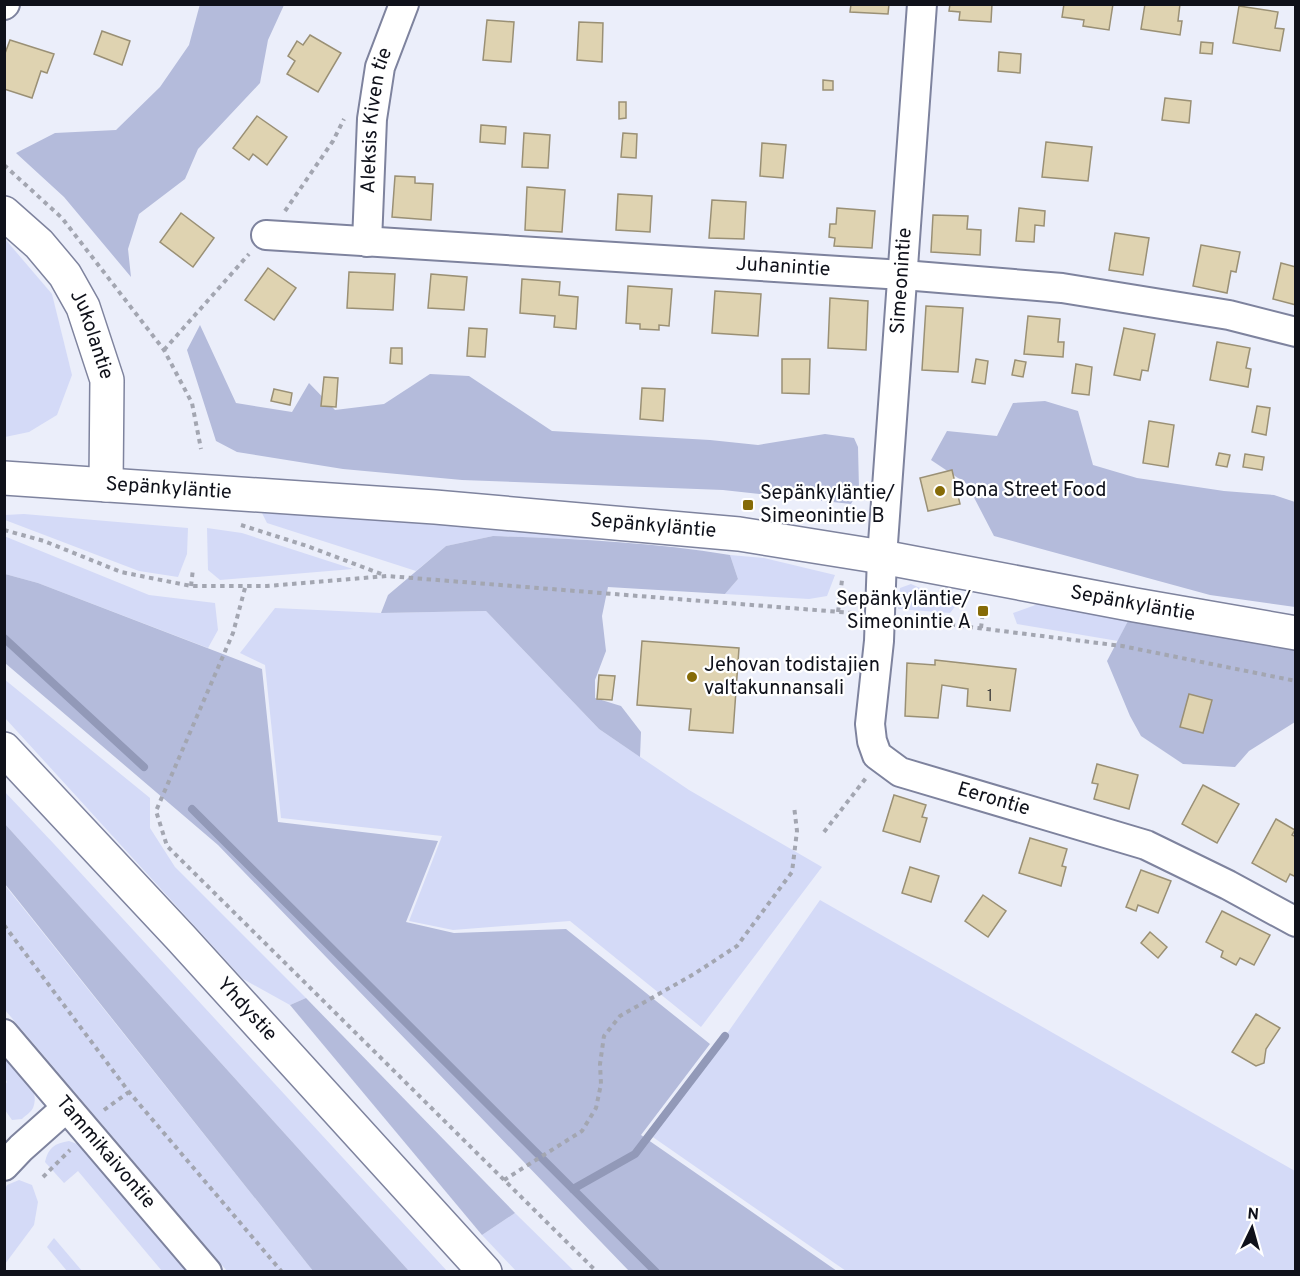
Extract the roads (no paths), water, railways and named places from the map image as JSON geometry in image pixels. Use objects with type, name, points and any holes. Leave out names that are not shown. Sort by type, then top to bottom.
[{"type":"main road","name":"Jukolantie","points":[[4,213],[39,244],[65,275],[83,307],[107,380],[106,485]]},
{"type":"main road","name":"Sepänkyläntie","points":[[4,478],[435,507],[716,532],[882,557],[1296,633]]},
{"type":"main road","name":"Yhdystie","points":[[4,749],[181,938],[485,1272]]},
{"type":"street","name":"Aleksis Kiven tie","points":[[367,242],[372,119],[378,78],[404,4]]},
{"type":"street","name":"Simeonintie","points":[[882,557],[922,4]]},
{"type":"street","name":"Juhanintie","points":[[266,235],[903,275],[1062,288],[1229,315],[1296,332]]},
{"type":"street","name":"Eerontie","points":[[882,557],[881,616],[870,724],[872,741],[881,759],[900,772],[1146,845],[1228,885],[1296,922]]},
{"type":"street","name":"Tammikaivontie","points":[[4,1034],[207,1272]]},
{"type":"street","points":[[4,1166],[66,1108]]},
{"type":"waterway","points":[[4,638],[144,767]]},
{"type":"waterway","points":[[192,809],[656,1272]]},
{"type":"waterway","points":[[573,1189],[635,1154],[725,1036]]},
{"type":"place","name":"Bona Street Food","points":[[940,491]]},
{"type":"place","name":"Sepänkyläntie/ Simeonintie B","points":[[748,505]]},
{"type":"place","name":"Sepänkyläntie/ Simeonintie A","points":[[983,611]]},
{"type":"place","name":"Jehovan todistajien valtakunnansali","points":[[692,677]]}]
